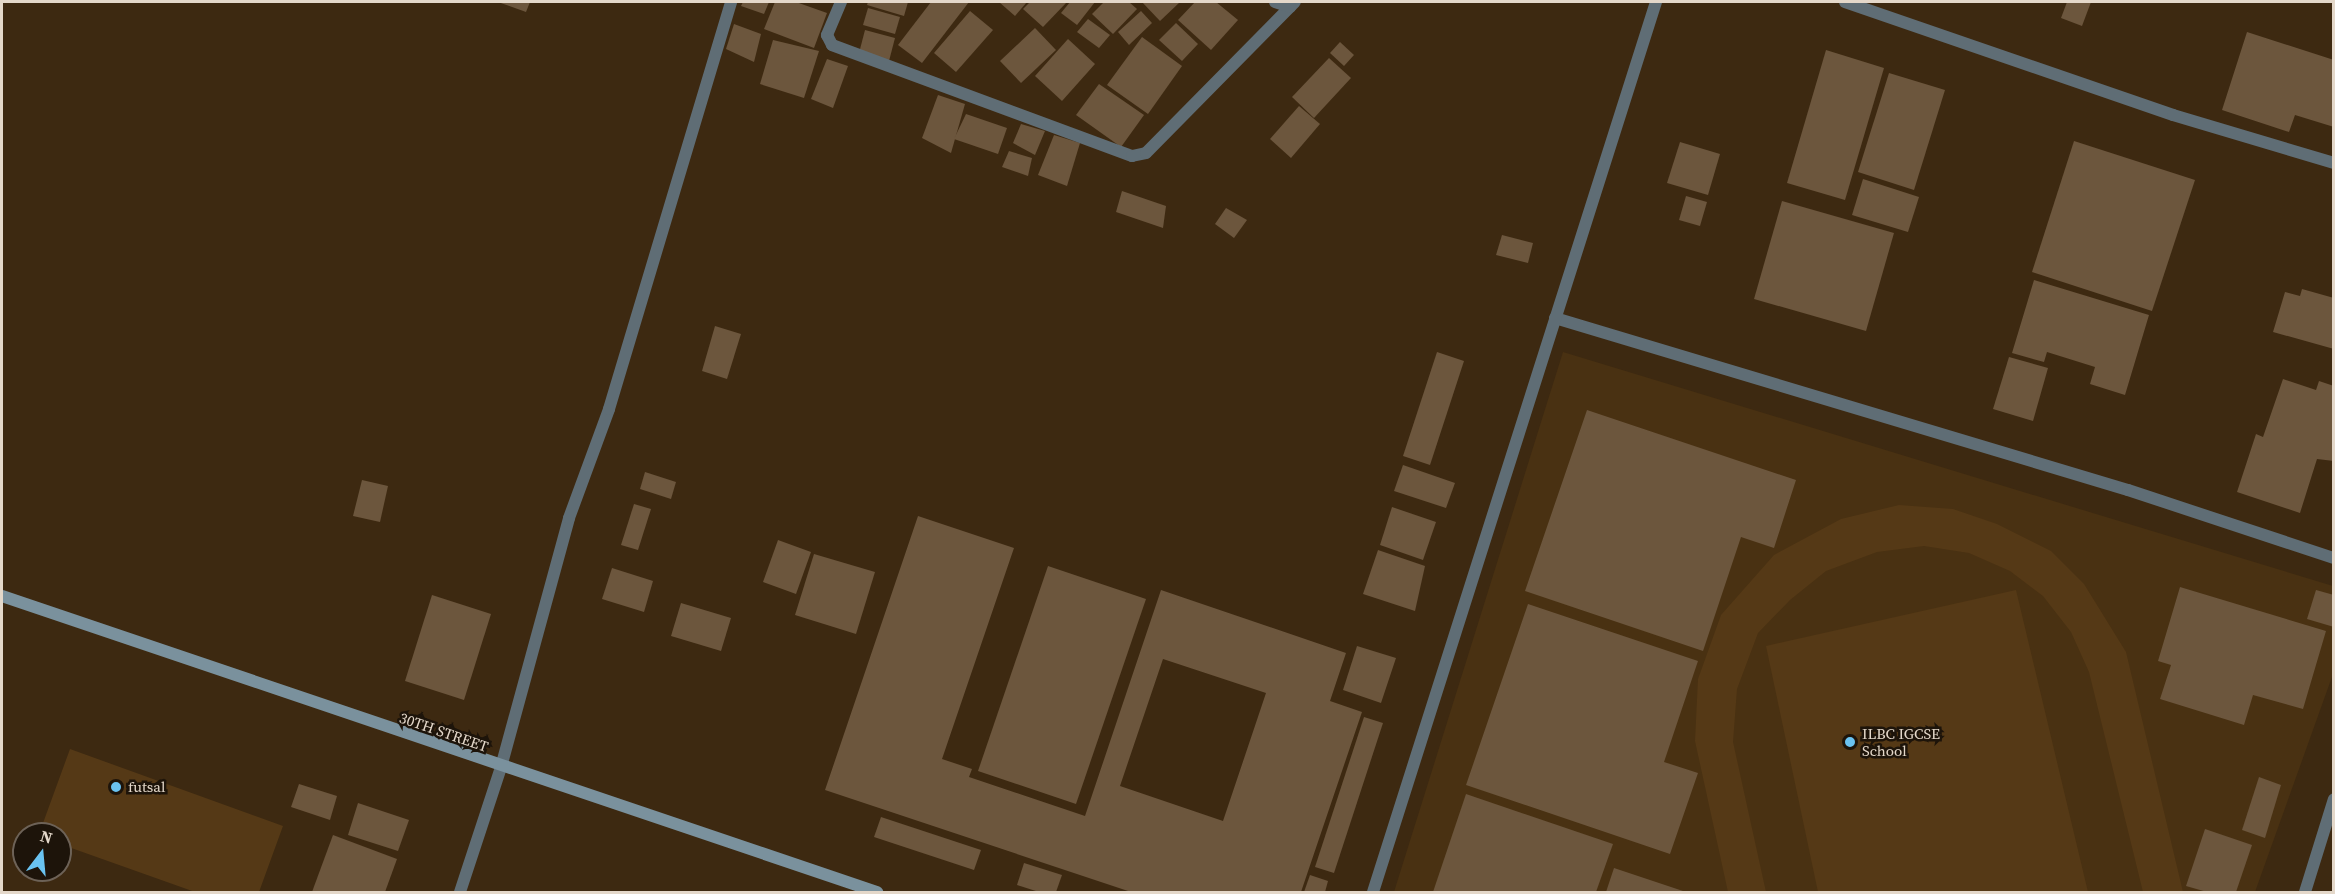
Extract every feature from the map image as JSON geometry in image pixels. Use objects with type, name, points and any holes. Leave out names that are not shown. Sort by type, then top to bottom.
[{"type":"main road","name":"30TH STREET","points":[[2,597],[877,892]]},
{"type":"street","points":[[460,892],[501,767],[568,518],[609,409],[731,2]]},
{"type":"street","points":[[841,2],[827,35],[832,45],[1132,156],[1146,153],[1292,4]]},
{"type":"street","points":[[1275,2],[1292,4]]},
{"type":"street","points":[[1373,892],[1656,2]]},
{"type":"street","points":[[1845,2],[2173,115],[2334,163]]},
{"type":"street","points":[[1555,318],[2128,490],[2334,558]]},
{"type":"street","points":[[2305,892],[2334,799]]},
{"type":"shaded area","points":[[1563,352],[2333,586],[2333,674],[2255,892],[1394,892]]},
{"type":"shaded area","points":[[1899,505],[1953,509],[1997,524],[2051,551],[2084,584],[2126,652],[2183,892],[2143,892],[2089,672],[2071,632],[2043,596],[2010,571],[1969,553],[1924,546],[1877,552],[1826,571],[1790,600],[1758,633],[1737,689],[1733,742],[1766,892],[1728,892],[1695,741],[1698,679],[1721,615],[1774,555],[1841,519]]},
{"type":"shaded area","points":[[2016,590],[2088,892],[1818,892],[1766,646]]},
{"type":"shaded area","name":"futsal","points":[[70,749],[283,826],[259,892],[195,892],[72,848],[72,822],[43,822]]},
{"type":"building","points":[[498,2],[530,2],[526,12]]},
{"type":"building","points":[[743,2],[769,2],[764,14],[741,6]]},
{"type":"building","points":[[775,2],[796,2],[827,13],[814,48],[764,29]]},
{"type":"building","points":[[868,2],[908,2],[904,16],[867,5]]},
{"type":"building","points":[[931,2],[969,2],[922,63],[898,45]]},
{"type":"building","points":[[999,2],[1027,2],[1015,16]]},
{"type":"building","points":[[1030,2],[1067,2],[1043,27],[1023,9]]},
{"type":"building","points":[[1070,2],[1095,2],[1077,25],[1061,13]]},
{"type":"building","points":[[1104,2],[1129,2],[1137,9],[1113,34],[1092,14]]},
{"type":"building","points":[[1142,2],[1180,2],[1160,21]]},
{"type":"building","points":[[1195,2],[1216,2],[1238,20],[1211,50],[1178,20]]},
{"type":"building","points":[[2067,2],[2091,2],[2082,26],[2061,18]]},
{"type":"building","points":[[868,8],[900,17],[895,34],[863,25]]},
{"type":"building","points":[[970,11],[993,30],[956,72],[934,53]]},
{"type":"building","points":[[1141,11],[1152,23],[1129,45],[1118,32]]},
{"type":"building","points":[[1088,19],[1110,35],[1099,48],[1077,32]]},
{"type":"building","points":[[1176,23],[1198,44],[1182,61],[1159,40]]},
{"type":"building","points":[[734,24],[761,34],[754,62],[726,49]]},
{"type":"building","points":[[1035,28],[1056,50],[1021,83],[1000,61]]},
{"type":"building","points":[[865,30],[895,38],[889,61],[859,53]]},
{"type":"building","points":[[2247,32],[2334,60],[2334,127],[2295,115],[2289,132],[2222,110]]},
{"type":"building","points":[[1142,37],[1182,66],[1148,114],[1107,85]]},
{"type":"building","points":[[1068,39],[1095,64],[1062,101],[1035,76]]},
{"type":"building","points":[[773,40],[819,51],[804,98],[760,84]]},
{"type":"building","points":[[1340,42],[1354,55],[1344,66],[1330,53]]},
{"type":"building","points":[[1826,50],[1884,68],[1845,200],[1787,183]]},
{"type":"building","points":[[1329,58],[1351,78],[1314,118],[1292,97]]},
{"type":"building","points":[[827,59],[848,66],[833,108],[811,99]]},
{"type":"building","points":[[1889,73],[1945,90],[1914,190],[1858,172]]},
{"type":"building","points":[[1099,84],[1144,115],[1121,147],[1076,115]]},
{"type":"building","points":[[938,95],[965,104],[951,153],[922,138]]},
{"type":"building","points":[[1299,106],[1320,124],[1291,158],[1270,139]]},
{"type":"building","points":[[966,114],[1007,128],[998,154],[954,139]]},
{"type":"building","points":[[1021,124],[1045,131],[1035,155],[1013,143]]},
{"type":"building","points":[[1054,135],[1080,143],[1067,186],[1038,175]]},
{"type":"building","points":[[2074,141],[2195,180],[2152,311],[2032,272]]},
{"type":"building","points":[[1680,142],[1720,154],[1708,195],[1667,183]]},
{"type":"building","points":[[1009,151],[1032,158],[1028,176],[1002,167]]},
{"type":"building","points":[[1863,179],[1919,197],[1908,232],[1852,215]]},
{"type":"building","points":[[1122,191],[1166,206],[1163,228],[1116,212]]},
{"type":"building","points":[[1686,196],[1707,202],[1700,226],[1679,220]]},
{"type":"building","points":[[1782,201],[1894,233],[1866,331],[1754,299]]},
{"type":"building","points":[[1226,208],[1247,220],[1234,238],[1215,224]]},
{"type":"building","points":[[1502,235],[1533,243],[1528,263],[1496,255]]},
{"type":"building","points":[[2034,280],[2149,315],[2125,395],[2090,384],[2095,367],[2047,352],[2044,362],[2012,353]]},
{"type":"building","points":[[2302,289],[2334,298],[2334,349],[2273,332],[2285,292],[2300,296]]},
{"type":"building","points":[[715,326],[741,334],[727,379],[702,371]]},
{"type":"building","points":[[1437,352],[1464,361],[1430,465],[1403,456]]},
{"type":"building","points":[[2009,357],[2048,368],[2033,421],[1993,409]]},
{"type":"building","points":[[2283,379],[2316,390],[2319,381],[2334,386],[2334,461],[2317,459],[2300,513],[2237,492],[2256,434],[2263,437]]},
{"type":"building","points":[[1587,410],[1796,480],[1774,548],[1741,537],[1703,651],[1525,591]]},
{"type":"building","points":[[1403,465],[1455,483],[1446,508],[1394,491]]},
{"type":"building","points":[[645,472],[676,482],[671,499],[640,489]]},
{"type":"building","points":[[362,480],[388,486],[380,522],[353,516]]},
{"type":"building","points":[[634,504],[651,509],[638,550],[621,545]]},
{"type":"building","points":[[1392,507],[1436,522],[1423,560],[1380,545]]},
{"type":"building","points":[[918,516],[1014,548],[942,759],[972,769],[969,777],[1085,816],[1161,590],[1346,653],[1330,701],[1362,712],[1301,892],[1131,892],[825,790]],"holes":[[[1163,659],[1266,693],[1223,821],[1120,786]]]},
{"type":"building","points":[[778,540],[811,552],[796,594],[763,582]]},
{"type":"building","points":[[1378,550],[1425,566],[1415,611],[1363,594]]},
{"type":"building","points":[[814,554],[875,572],[856,634],[795,615]]},
{"type":"building","points":[[1048,566],[1146,599],[1076,804],[978,771]]},
{"type":"building","points":[[612,568],[653,581],[644,612],[602,599]]},
{"type":"building","points":[[2180,587],[2326,631],[2303,709],[2253,695],[2244,725],[2160,699],[2171,665],[2158,661]]},
{"type":"building","points":[[2316,590],[2334,595],[2334,627],[2307,619]]},
{"type":"building","points":[[432,595],[491,614],[464,700],[405,681]]},
{"type":"building","points":[[681,603],[731,618],[721,651],[671,636]]},
{"type":"building","points":[[1528,604],[1698,661],[1664,762],[1698,773],[1670,854],[1466,785]]},
{"type":"building","points":[[1357,646],[1396,658],[1381,703],[1343,690]]},
{"type":"building","points":[[1364,717],[1383,723],[1334,873],[1315,867]]},
{"type":"building","points":[[2259,777],[2281,785],[2265,838],[2242,830]]},
{"type":"building","points":[[299,784],[337,796],[330,820],[291,807]]},
{"type":"building","points":[[1466,794],[1613,844],[1596,892],[1433,892]]},
{"type":"building","points":[[358,803],[409,820],[398,851],[348,835]]},
{"type":"building","points":[[881,817],[981,850],[974,870],[874,837]]},
{"type":"building","points":[[2205,829],[2252,845],[2236,892],[2207,892],[2186,886]]},
{"type":"building","points":[[333,835],[397,859],[385,892],[312,892]]},
{"type":"building","points":[[1024,863],[1062,875],[1056,892],[1039,892],[1017,885]]},
{"type":"building","points":[[1614,868],[1686,892],[1606,892]]},
{"type":"building","points":[[1310,875],[1328,881],[1325,892],[1304,892]]},
{"type":"place","name":"ILBC IGCSE School","points":[[1850,742]]},
{"type":"place","name":"futsal","points":[[116,787]]}]
